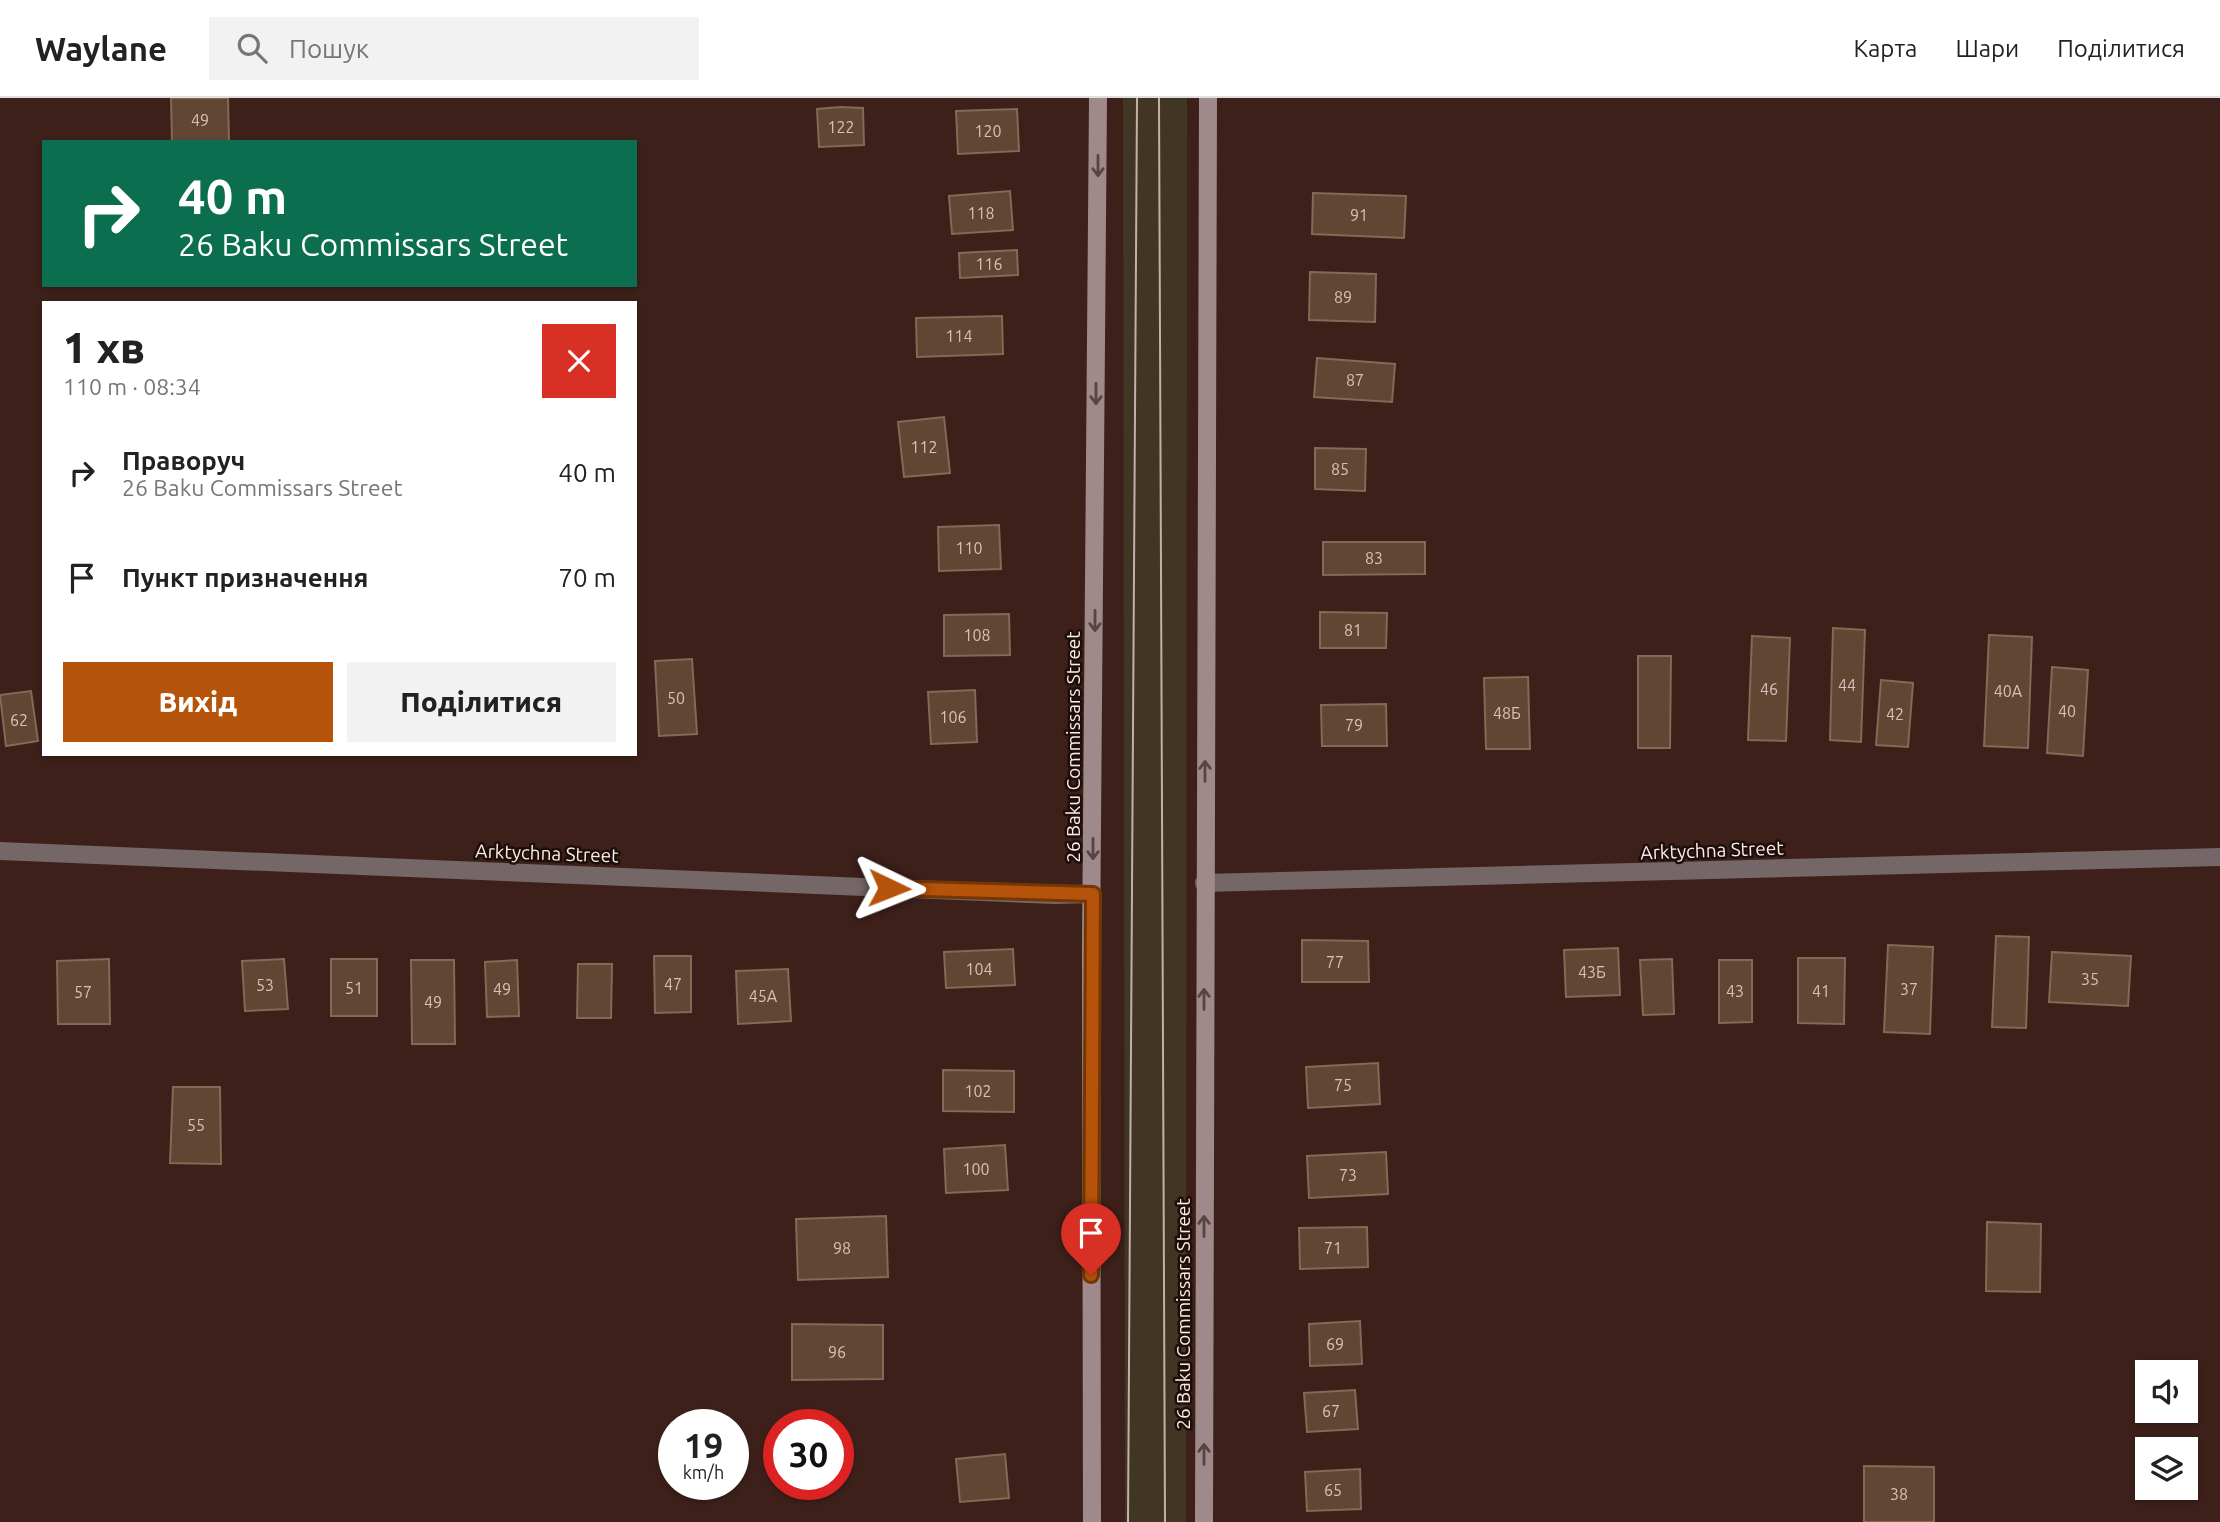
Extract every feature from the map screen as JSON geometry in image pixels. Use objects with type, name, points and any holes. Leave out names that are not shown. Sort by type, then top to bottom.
[{"type":"street","name":"26 Baku Commissars Street","points":[[1092,1522],[1098,98]]},
{"type":"street","name":"26 Baku Commissars Street","points":[[1204,1522],[1208,98]]},
{"type":"street","name":"Arktychna Street","points":[[0,851],[1014,893],[1093,894]]},
{"type":"street","name":"Arktychna Street","points":[[1204,883],[2220,858]]},
{"type":"shaded area","points":[[1123,98],[1187,98],[1186,1522],[1125,1522]]},
{"type":"building","points":[[171,98],[228,98],[229,140],[172,140]]},
{"type":"building","points":[[863,108],[864,145],[819,147],[817,109]]},
{"type":"building","points":[[1017,109],[1019,151],[958,154],[956,111]]},
{"type":"building","points":[[1010,191],[1013,230],[952,234],[949,196]]},
{"type":"building","points":[[1313,193],[1406,196],[1404,238],[1312,234]]},
{"type":"building","points":[[1017,250],[1018,275],[960,278],[959,253]]},
{"type":"building","points":[[1310,272],[1376,274],[1375,322],[1309,320]]},
{"type":"building","points":[[1002,316],[1003,354],[917,357],[916,318]]},
{"type":"building","points":[[1317,358],[1395,364],[1392,402],[1314,397]]},
{"type":"building","points":[[944,417],[950,473],[904,477],[898,422]]},
{"type":"building","points":[[1315,448],[1366,449],[1365,491],[1315,489]]},
{"type":"building","points":[[999,525],[1001,569],[939,571],[938,527]]},
{"type":"building","points":[[1323,542],[1425,542],[1425,574],[1323,575]]},
{"type":"building","points":[[1320,612],[1387,613],[1386,648],[1320,648]]},
{"type":"building","points":[[1009,614],[1010,655],[944,656],[944,615]]},
{"type":"building","points":[[1833,628],[1865,630],[1861,742],[1830,740]]},
{"type":"building","points":[[1989,635],[2032,637],[2028,748],[1984,746]]},
{"type":"building","points":[[1752,636],[1790,638],[1786,741],[1748,740]]},
{"type":"building","points":[[1638,656],[1671,656],[1670,748],[1638,748]]},
{"type":"building","points":[[692,659],[697,734],[659,736],[655,661]]},
{"type":"building","points":[[2052,667],[2088,670],[2083,756],[2047,753]]},
{"type":"building","points":[[1528,677],[1530,749],[1486,749],[1484,678]]},
{"type":"building","points":[[1881,680],[1913,683],[1908,747],[1876,745]]},
{"type":"building","points":[[975,690],[977,742],[931,744],[928,692]]},
{"type":"building","points":[[31,691],[38,741],[6,746],[0,695]]},
{"type":"building","points":[[1386,704],[1387,746],[1322,746],[1321,705]]},
{"type":"building","points":[[1996,936],[2029,937],[2026,1028],[1992,1027]]},
{"type":"building","points":[[1302,940],[1368,941],[1369,982],[1302,982]]},
{"type":"building","points":[[1888,945],[1933,947],[1930,1034],[1884,1032]]},
{"type":"building","points":[[1618,948],[1620,995],[1566,997],[1564,950]]},
{"type":"building","points":[[1013,949],[1015,985],[946,988],[944,952]]},
{"type":"building","points":[[2052,952],[2131,956],[2128,1006],[2049,1002]]},
{"type":"building","points":[[654,956],[691,956],[691,1012],[655,1013]]},
{"type":"building","points":[[1798,958],[1845,958],[1844,1024],[1798,1023]]},
{"type":"building","points":[[109,959],[110,1024],[58,1024],[57,961]]},
{"type":"building","points":[[284,959],[288,1009],[245,1011],[242,961]]},
{"type":"building","points":[[331,959],[377,959],[377,1016],[331,1016]]},
{"type":"building","points":[[1672,959],[1674,1014],[1643,1015],[1640,960]]},
{"type":"building","points":[[411,960],[454,960],[455,1044],[412,1044]]},
{"type":"building","points":[[517,960],[519,1016],[487,1017],[485,962]]},
{"type":"building","points":[[1719,960],[1752,960],[1752,1022],[1719,1023]]},
{"type":"building","points":[[578,964],[612,964],[611,1018],[577,1018]]},
{"type":"building","points":[[788,969],[791,1021],[738,1024],[736,971]]},
{"type":"building","points":[[1378,1063],[1380,1104],[1308,1108],[1306,1067]]},
{"type":"building","points":[[943,1070],[1014,1071],[1014,1112],[943,1111]]},
{"type":"building","points":[[173,1087],[220,1087],[221,1164],[170,1163]]},
{"type":"building","points":[[1005,1145],[1008,1190],[946,1193],[944,1149]]},
{"type":"building","points":[[1386,1152],[1388,1194],[1309,1198],[1307,1156]]},
{"type":"building","points":[[886,1216],[888,1277],[798,1280],[796,1219]]},
{"type":"building","points":[[1987,1222],[2041,1224],[2040,1292],[1986,1291]]},
{"type":"building","points":[[1367,1227],[1368,1267],[1300,1269],[1299,1228]]},
{"type":"building","points":[[1360,1321],[1362,1364],[1310,1366],[1309,1324]]},
{"type":"building","points":[[792,1324],[883,1325],[883,1379],[792,1380]]},
{"type":"building","points":[[1355,1390],[1358,1429],[1307,1432],[1304,1393]]},
{"type":"building","points":[[1005,1454],[1009,1498],[960,1502],[956,1459]]},
{"type":"building","points":[[1864,1466],[1934,1467],[1934,1522],[1864,1522]]},
{"type":"building","points":[[1360,1469],[1361,1509],[1307,1511],[1305,1472]]},
{"type":"tram line","points":[[1128,1522],[1137,98]]},
{"type":"tram line","points":[[1159,98],[1165,1522]]},
{"type":"route","points":[[889,888],[1055,895],[1093,894],[1091,1275]]}]
